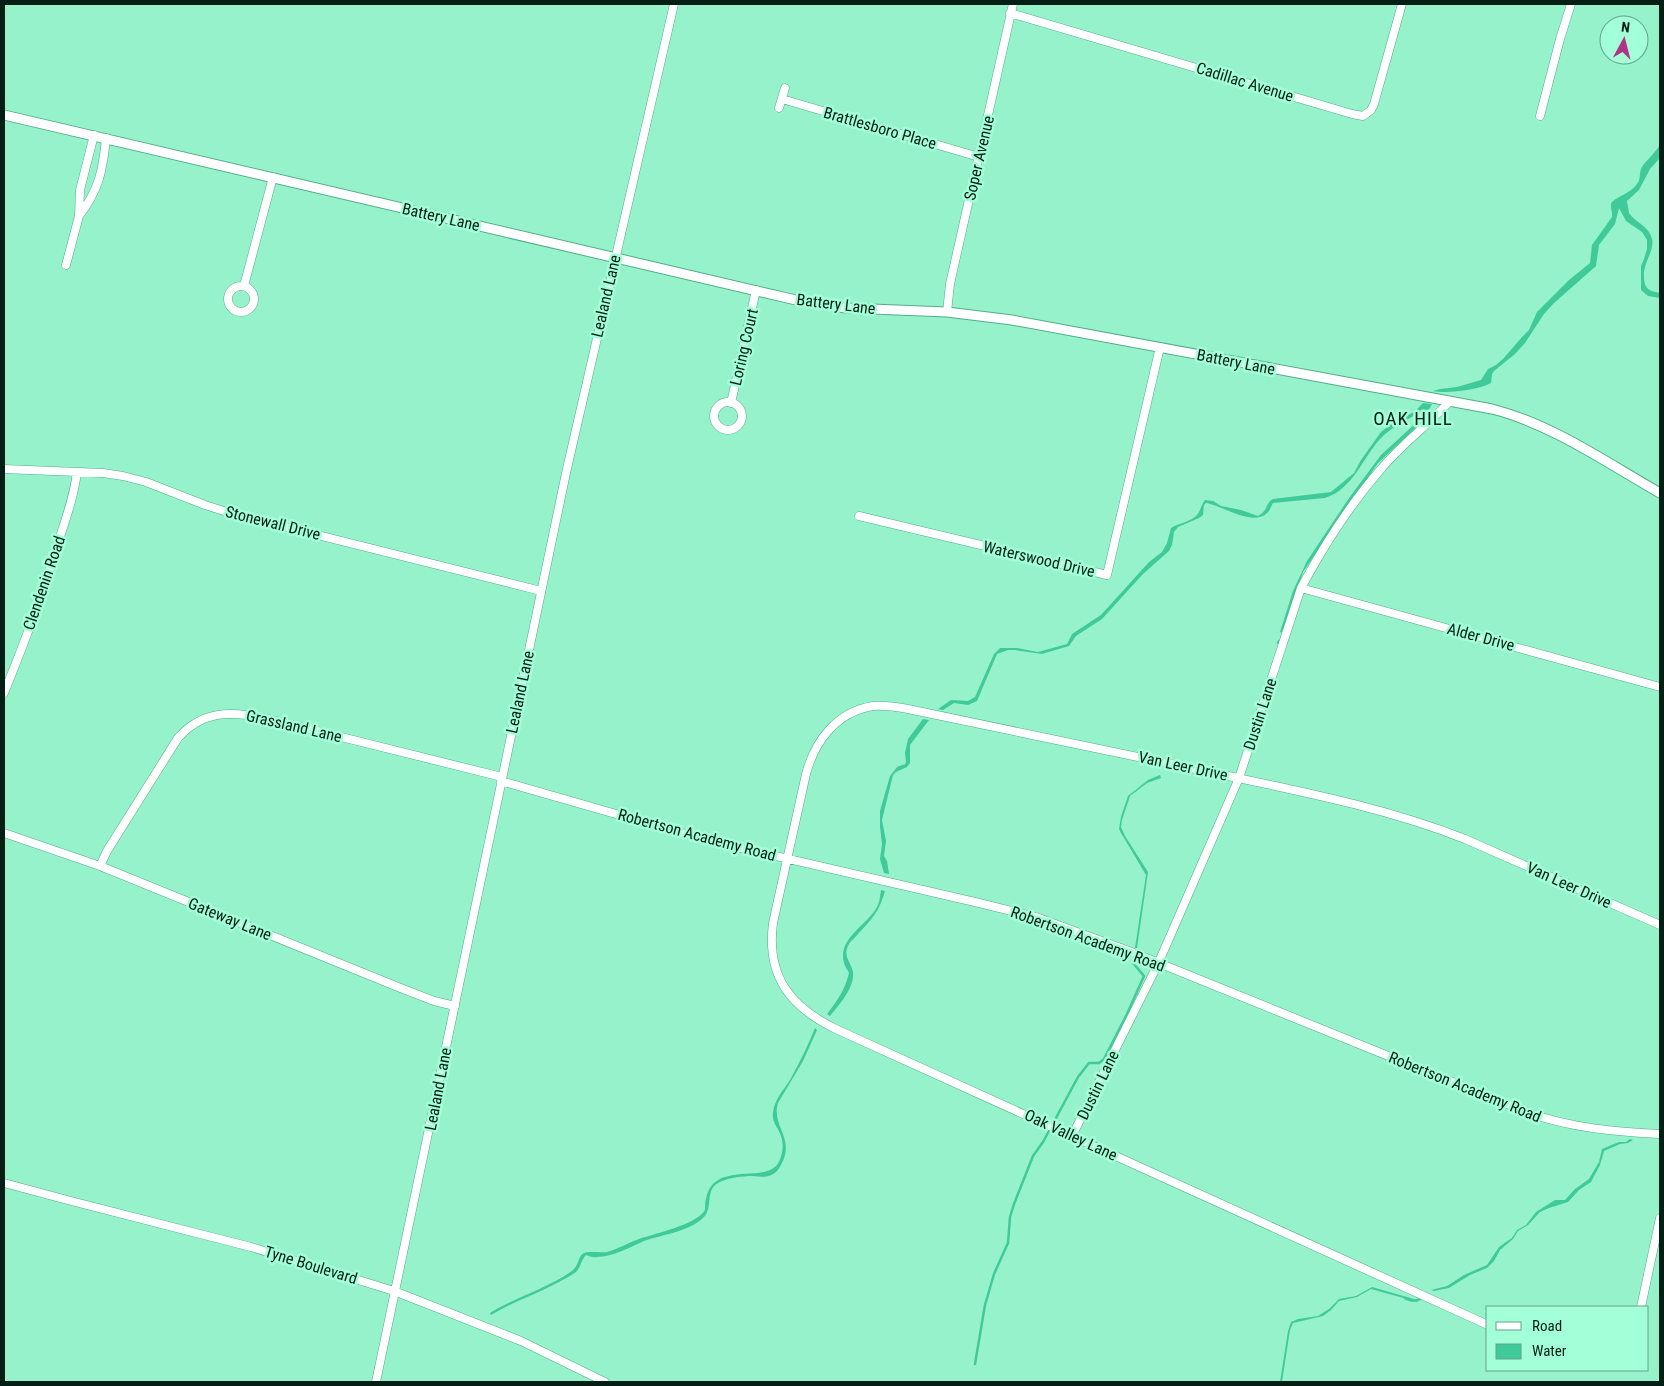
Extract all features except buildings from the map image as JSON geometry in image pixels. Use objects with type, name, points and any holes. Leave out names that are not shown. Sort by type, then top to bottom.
[{"type":"main road","name":"Battery Lane","points":[[4,115],[796,300],[846,308],[947,312],[1030,323],[1507,413],[1540,426],[1660,494]]},
{"type":"street","name":"Lealand Lane","points":[[376,1382],[541,590],[592,356],[674,4]]},
{"type":"street","name":"Soper Avenue","points":[[947,312],[950,284],[1013,4]]},
{"type":"street","name":"Cadillac Avenue","points":[[1010,13],[1337,110],[1364,116],[1368,114],[1374,104],[1402,4]]},
{"type":"street","points":[[1540,116],[1571,4]]},
{"type":"street","points":[[779,108],[785,88]]},
{"type":"street","name":"Brattlesboro Place","points":[[782,99],[979,157]]},
{"type":"street","points":[[66,265],[79,216],[78,197],[81,183],[94,135]]},
{"type":"street","points":[[79,216],[90,202],[96,190],[103,164],[106,138]]},
{"type":"street","points":[[244,286],[273,177]]},
{"type":"street","name":"Loring Court","points":[[731,403],[756,290]]},
{"type":"street","name":"Waterswood Drive","points":[[859,516],[1107,575],[1160,347]]},
{"type":"street","name":"Dustin Lane","points":[[1072,1136],[1158,964],[1239,778],[1302,588],[1314,564],[1380,470],[1396,452],[1450,401]]},
{"type":"street","name":"Stonewall Drive","points":[[4,469],[113,474],[132,478],[230,513],[541,590]]},
{"type":"street","name":"Clendenin Road","points":[[4,693],[48,576],[72,500],[77,472]]},
{"type":"street","name":"Alder Drive","points":[[1302,588],[1660,687]]},
{"type":"street","name":"Van Leer Drive","points":[[787,859],[806,774],[815,748],[823,736],[838,722],[855,712],[874,706],[908,709],[1352,803],[1435,828],[1493,851],[1660,925]]},
{"type":"street","name":"Grassland Lane","points":[[100,866],[107,851],[149,782],[178,738],[191,725],[217,714],[242,714],[277,721],[502,779]]},
{"type":"street","name":"Robertson Academy Road","points":[[502,779],[710,841],[1029,915],[1093,937],[1542,1118],[1599,1129],[1660,1134]]},
{"type":"street","name":"Gateway Lane","points":[[4,833],[100,866],[398,987],[434,1001],[455,1006]]},
{"type":"street","name":"Oak Valley Lane","points":[[787,859],[773,923],[771,946],[778,975],[794,1001],[809,1014],[826,1025],[1486,1324]]},
{"type":"street","name":"Tyne Boulevard","points":[[4,1183],[248,1246],[394,1292],[521,1340],[606,1382]]},
{"type":"street","points":[[1641,1306],[1660,1218]]},
{"type":"water","points":[[1660,144],[1660,158],[1650,169],[1639,190],[1627,201],[1629,213],[1648,231],[1652,239],[1652,248],[1644,271],[1644,280],[1648,289],[1660,293],[1660,298],[1648,296],[1641,290],[1641,266],[1647,249],[1647,240],[1642,232],[1626,221],[1619,208],[1615,224],[1599,245],[1596,266],[1544,314],[1525,343],[1494,371],[1491,383],[1462,391],[1433,391],[1481,380],[1488,369],[1503,359],[1529,330],[1537,312],[1569,280],[1590,263],[1592,245],[1612,217],[1611,203],[1637,184],[1642,167]]},
{"type":"water","points":[[1423,403],[1432,404],[1423,421],[1378,463],[1303,572],[1283,633],[1280,632],[1293,591],[1307,561],[1349,498],[1381,455],[1418,421],[1422,411],[1385,434],[1350,481],[1335,494],[1325,498],[1273,503],[1267,513],[1261,517],[1254,518],[1206,503],[1203,515],[1178,527],[1174,532],[1169,551],[1143,574],[1102,619],[1076,636],[1069,646],[1042,654],[1008,650],[997,654],[977,701],[968,705],[954,703],[943,710],[938,709],[951,700],[968,701],[975,697],[994,654],[1000,648],[1017,648],[1038,652],[1067,644],[1072,634],[1101,615],[1149,562],[1162,552],[1167,543],[1171,528],[1194,517],[1205,500],[1258,516],[1273,499],[1331,492],[1354,473],[1381,432],[1394,422],[1414,412]]},
{"type":"water","points":[[923,719],[929,720],[910,745],[910,763],[907,767],[893,775],[882,820],[886,841],[884,856],[887,861],[889,874],[884,873],[880,859],[882,844],[880,811],[890,776],[897,767],[905,764],[908,739]]},
{"type":"water","points":[[1160,775],[1161,778],[1147,783],[1130,796],[1122,820],[1121,827],[1125,836],[1148,872],[1137,948],[1135,948],[1146,875],[1119,829],[1128,796],[1148,780]]},
{"type":"water","points":[[881,890],[885,891],[878,910],[848,946],[846,953],[853,972],[852,984],[846,996],[830,1016],[827,1014],[840,995],[849,973],[844,963],[843,954],[845,946],[849,938],[874,912],[879,903]]},
{"type":"water","points":[[815,1028],[817,1030],[803,1061],[778,1103],[778,1119],[786,1147],[785,1156],[778,1170],[770,1176],[736,1177],[718,1183],[710,1194],[707,1213],[698,1222],[676,1232],[644,1241],[603,1257],[586,1255],[578,1270],[572,1275],[491,1315],[490,1313],[500,1307],[552,1283],[572,1271],[584,1253],[607,1252],[693,1220],[705,1210],[705,1201],[709,1190],[719,1179],[734,1175],[765,1172],[776,1166],[779,1162],[783,1146],[773,1118],[774,1108],[800,1061]]},
{"type":"water","points":[[1630,1139],[1633,1140],[1604,1151],[1600,1165],[1591,1182],[1579,1190],[1568,1202],[1540,1212],[1500,1250],[1494,1261],[1487,1268],[1470,1275],[1449,1288],[1431,1290],[1447,1286],[1464,1275],[1487,1265],[1499,1247],[1512,1238],[1517,1230],[1526,1225],[1536,1212],[1555,1200],[1565,1200],[1575,1189],[1589,1179],[1599,1162],[1602,1149]]},
{"type":"water","points":[[1372,1287],[1417,1300],[1418,1302],[1371,1289],[1357,1297],[1339,1301],[1323,1316],[1293,1323],[1290,1330],[1282,1382],[1280,1382],[1291,1322],[1318,1316],[1339,1299],[1356,1296]]},
{"type":"waterway","points":[[975,1364],[985,1305],[994,1274],[1008,1243],[1010,1217],[1014,1204],[1033,1156],[1043,1142],[1078,1077],[1089,1063],[1099,1063],[1104,1059],[1127,1014],[1144,976],[1133,963],[1134,958]]},
{"type":"waterway","points":[[1405,1298],[1414,1301],[1422,1298]]},
{"type":"district","name":"OAK HILL","points":[[1413,418]]}]
